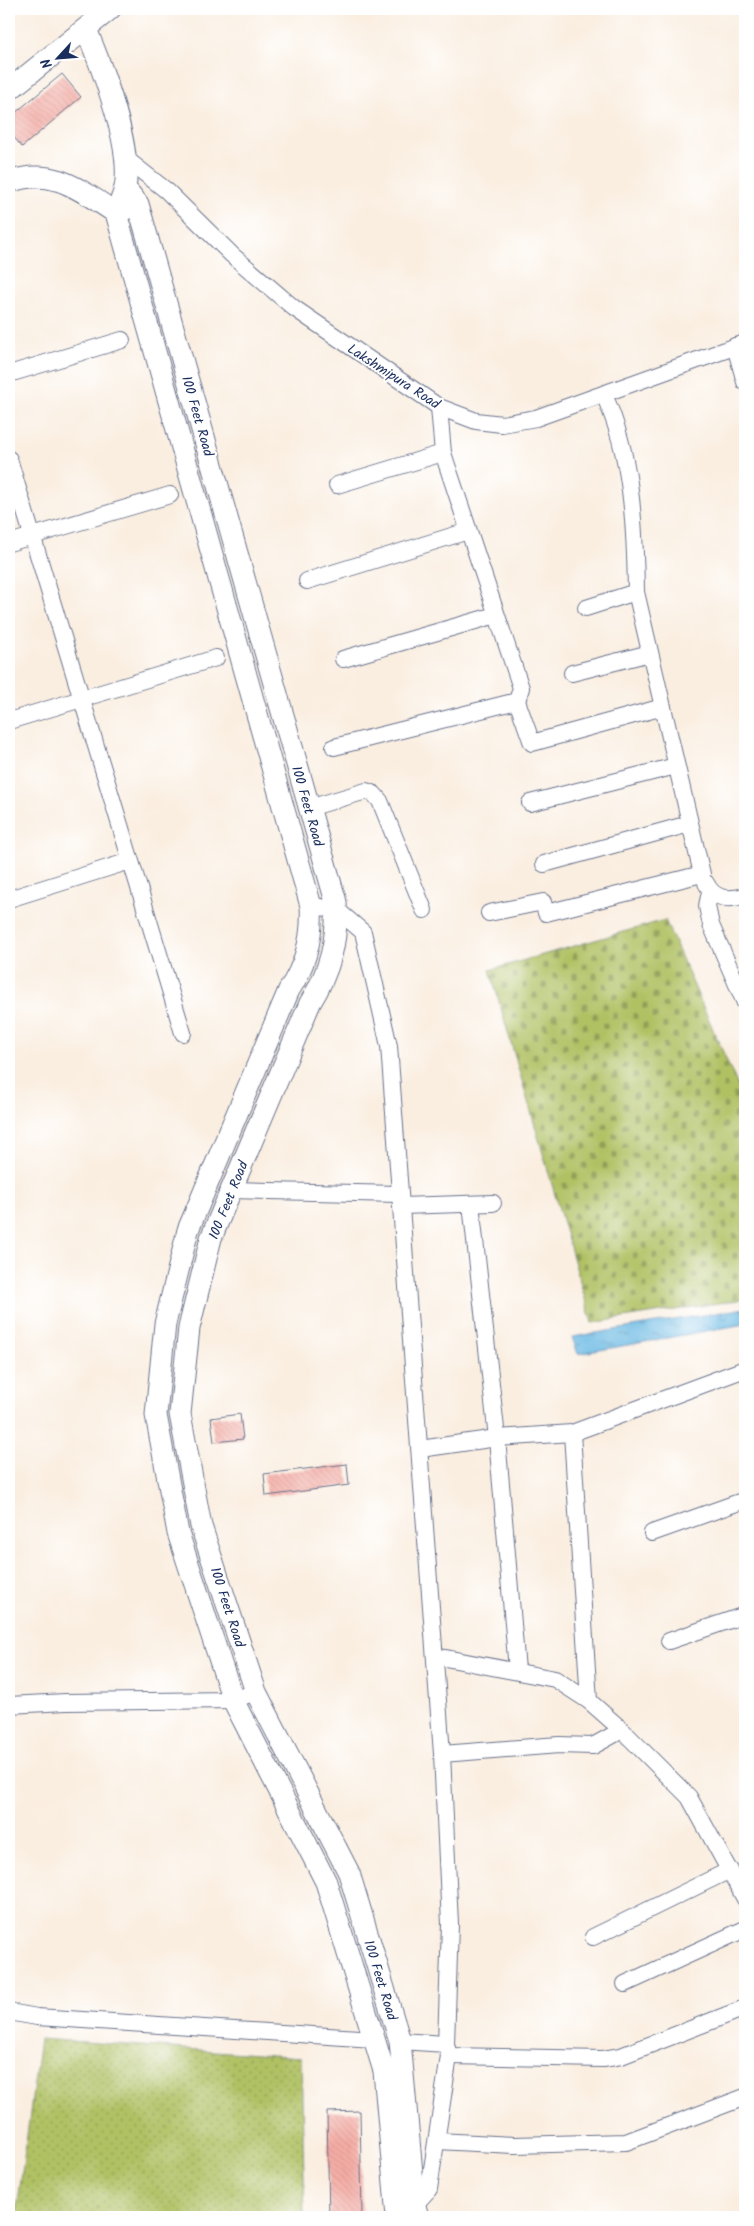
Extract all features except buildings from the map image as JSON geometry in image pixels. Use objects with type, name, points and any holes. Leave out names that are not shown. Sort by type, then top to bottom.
[{"type":"main road","points":[[9,90],[86,29],[106,10]]},
{"type":"main road","points":[[86,29],[115,109],[125,158],[125,188],[116,213]]},
{"type":"main road","points":[[9,182],[24,176],[46,176],[75,187],[116,213]]},
{"type":"main road","name":"100 Feet Road","points":[[125,188],[138,204],[336,902],[336,932],[328,969],[310,1004],[211,1238],[188,1328],[180,1414],[201,1526],[256,1692],[349,1873],[400,2041],[408,2214]]},
{"type":"main road","points":[[116,213],[138,204]]},
{"type":"main road","name":"100 Feet Road","points":[[116,213],[312,906],[312,930],[304,961],[289,990],[188,1230],[165,1324],[156,1415],[178,1532],[233,1700],[326,1882],[384,2071],[408,2214]]},
{"type":"street","name":"Lakshmipura Road","points":[[125,158],[167,191],[232,255],[294,308],[439,408],[476,420],[502,424],[536,418],[604,395],[740,344]]},
{"type":"street","points":[[9,374],[122,340]]},
{"type":"street","points":[[740,344],[745,382]]},
{"type":"street","points":[[604,395],[613,414],[626,462],[636,555],[636,592],[702,874],[710,892],[719,898],[745,896]]},
{"type":"street","points":[[439,408],[443,453],[521,688],[517,700],[532,744],[662,706]]},
{"type":"street","points":[[337,485],[443,453]]},
{"type":"street","points":[[9,459],[182,1033]]},
{"type":"street","points":[[9,543],[170,495]]},
{"type":"street","points":[[307,581],[468,531]]},
{"type":"street","points":[[586,608],[636,592]]},
{"type":"street","points":[[343,659],[496,615]]},
{"type":"street","points":[[572,673],[650,653]]},
{"type":"street","points":[[9,721],[216,658]]},
{"type":"street","points":[[334,747],[517,700]]},
{"type":"street","points":[[530,804],[676,766]]},
{"type":"street","points":[[309,808],[366,791],[374,794],[380,801],[424,910]]},
{"type":"street","points":[[544,864],[689,824]]},
{"type":"street","points":[[9,899],[130,861]]},
{"type":"street","points":[[489,913],[543,902],[546,913],[702,874]]},
{"type":"street","points":[[710,892],[707,906],[711,925],[745,1003]]},
{"type":"street","points":[[312,906],[336,909],[363,932],[389,1046],[420,1449],[442,1754],[450,1924],[448,2050],[437,2141],[429,2189],[408,2214]]},
{"type":"street","points":[[231,1190],[471,1204],[493,1203]]},
{"type":"street","points":[[471,1204],[497,1438],[516,1670]]},
{"type":"street","points":[[420,1449],[497,1438],[572,1433],[745,1369]]},
{"type":"street","points":[[572,1433],[589,1701]]},
{"type":"street","points":[[652,1533],[745,1500]]},
{"type":"street","points":[[669,1641],[745,1615]]},
{"type":"street","points":[[435,1656],[555,1679],[589,1701],[622,1730],[689,1797],[745,1899]]},
{"type":"street","points":[[9,1706],[66,1702],[233,1700],[256,1692]]},
{"type":"street","points":[[442,1754],[559,1745],[593,1746],[622,1730]]},
{"type":"street","points":[[593,1937],[730,1870]]},
{"type":"street","points":[[625,1984],[745,1929]]},
{"type":"street","points":[[400,2041],[448,2050],[603,2059],[621,2056],[745,2008]]},
{"type":"street","points":[[9,2012],[37,2017],[374,2039]]},
{"type":"street","points":[[437,2141],[514,2145],[626,2142],[745,2097]]},
{"type":"green space","points":[[665,920],[745,1102],[745,1299],[592,1323],[490,970]]},
{"type":"green space","points":[[40,2039],[301,2057],[305,2217],[16,2217]]},
{"type":"water","points":[[745,1308],[745,1324],[578,1354],[572,1337]]}]
